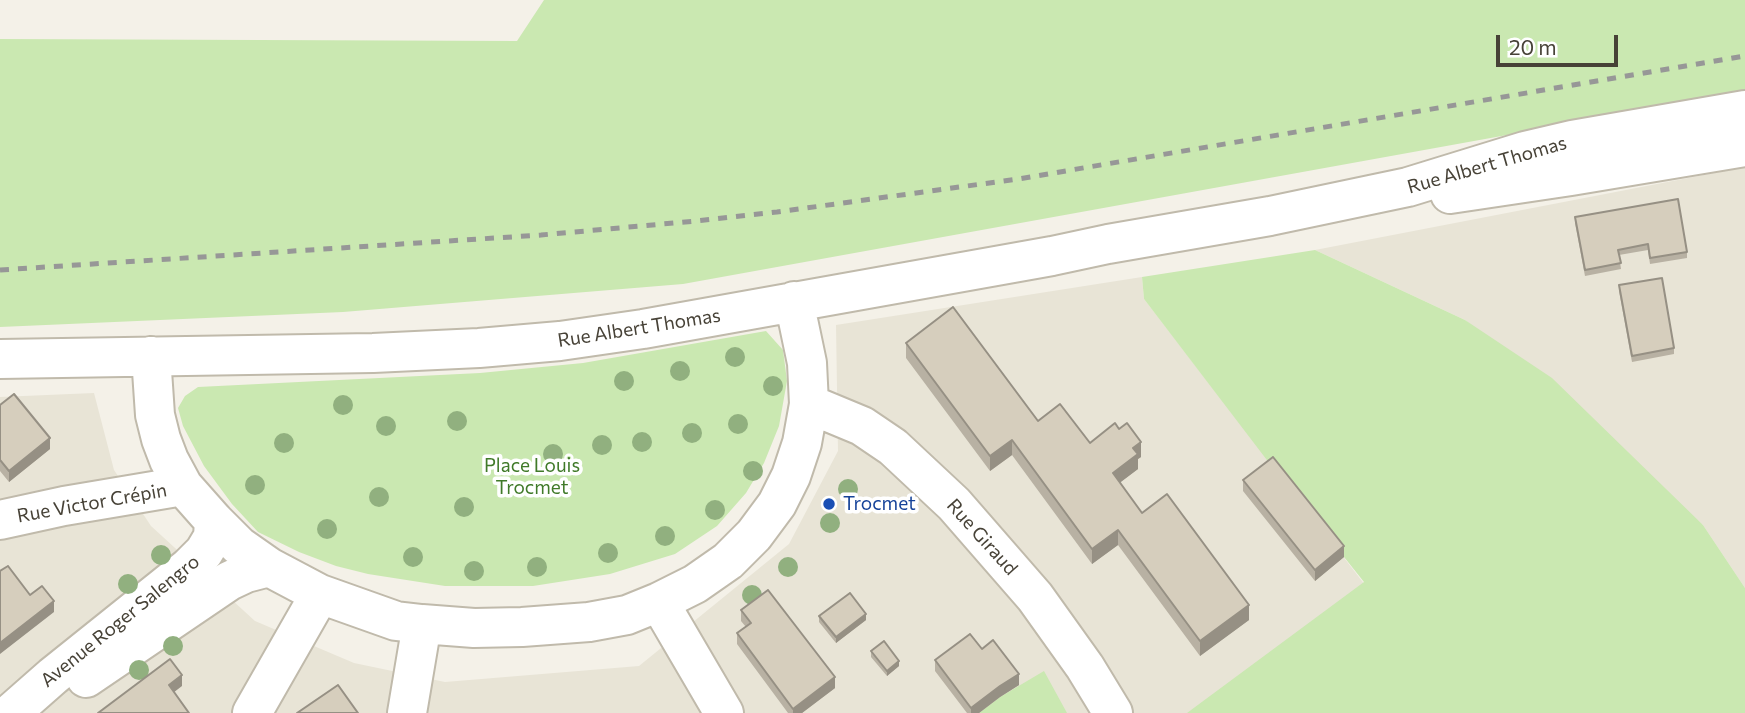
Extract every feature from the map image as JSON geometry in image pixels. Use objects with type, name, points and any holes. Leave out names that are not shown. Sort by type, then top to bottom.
[{"type":"street","name":"Rue Albert Thomas","points":[[0,359],[359,353],[479,348],[560,341],[629,331],[1270,216],[1408,187],[1560,143],[1745,110]]},
{"type":"street","name":"Rue Albert Thomas","points":[[1270,216],[1521,184],[1745,147]]},
{"type":"street","points":[[152,356],[155,415],[169,460],[183,486],[239,546],[269,567],[320,594],[396,621],[474,628],[589,622],[627,615],[695,584],[728,561],[754,535],[776,504],[791,476],[802,443],[809,404],[807,363],[794,301]]},
{"type":"street","name":"Rue Giraud","points":[[809,404],[862,426],[893,447],[954,504],[1035,597],[1085,667],[1113,713]]},
{"type":"street","name":"Rue Victor Crépin","points":[[0,520],[183,486]]},
{"type":"street","name":"Avenue Roger Salengro","points":[[11,713],[189,567],[204,552],[213,537],[214,521]]},
{"type":"street","name":"Avenue Roger Salengro","points":[[35,713],[229,581],[269,567]]},
{"type":"street","points":[[252,713],[320,594]]},
{"type":"street","points":[[659,602],[724,713]]},
{"type":"street","points":[[407,713],[422,624]]},
{"type":"shaded area","points":[[1745,167],[1745,588],[1703,525],[1465,320],[1315,250]]},
{"type":"shaded area","points":[[1142,277],[1144,299],[1464,713],[0,713],[0,397],[94,393],[114,470],[151,526],[255,621],[354,663],[445,682],[639,666],[789,544],[838,451],[836,325]]},
{"type":"green space","points":[[544,0],[1745,0],[1745,92],[683,284],[343,312],[0,327],[0,39],[517,41]]},
{"type":"green space","points":[[1315,250],[1465,320],[1552,378],[1703,525],[1745,588],[1745,713],[1187,713],[1364,582],[1144,299],[1142,277]]},
{"type":"green space","name":"Place Louis Trocmet","points":[[766,331],[783,350],[787,381],[779,426],[764,463],[746,493],[717,526],[675,554],[610,574],[533,586],[445,586],[368,574],[299,552],[258,532],[232,504],[204,466],[183,426],[178,408],[185,396],[198,387],[480,373],[583,363]]},
{"type":"green space","points":[[1044,671],[1067,713],[979,713],[1000,697]]},
{"type":"building","points":[[1678,199],[1687,252],[1650,258],[1648,244],[1618,250],[1621,263],[1585,270],[1575,217]]},
{"type":"building","points":[[1662,278],[1674,348],[1632,356],[1619,285]]},
{"type":"building","points":[[953,307],[1038,421],[1060,404],[1090,443],[1115,423],[1119,429],[1127,423],[1141,442],[1133,448],[1138,454],[1113,473],[1142,513],[1167,494],[1249,605],[1200,641],[1118,530],[1092,549],[1012,440],[990,456],[906,343]]},
{"type":"building","points":[[14,394],[50,438],[9,471],[0,460],[0,405]]},
{"type":"building","points":[[1273,457],[1344,546],[1315,570],[1243,480]]},
{"type":"building","points":[[8,566],[30,595],[42,586],[54,601],[0,643],[0,571]]},
{"type":"building","points":[[768,590],[835,677],[793,709],[737,633],[751,623],[741,610]]},
{"type":"building","points":[[850,593],[866,614],[836,637],[819,616]]},
{"type":"building","points":[[970,634],[982,649],[993,640],[1019,674],[971,708],[935,660]]},
{"type":"building","points":[[884,641],[899,661],[887,671],[871,651]]},
{"type":"building","points":[[170,659],[182,675],[169,685],[189,713],[98,713]]},
{"type":"building","points":[[338,685],[358,713],[297,713]]},
{"type":"railway","points":[[0,270],[541,235],[777,212],[1018,179],[1745,56]]},
{"type":"place","name":"Trocmet","points":[[829,504]]}]
